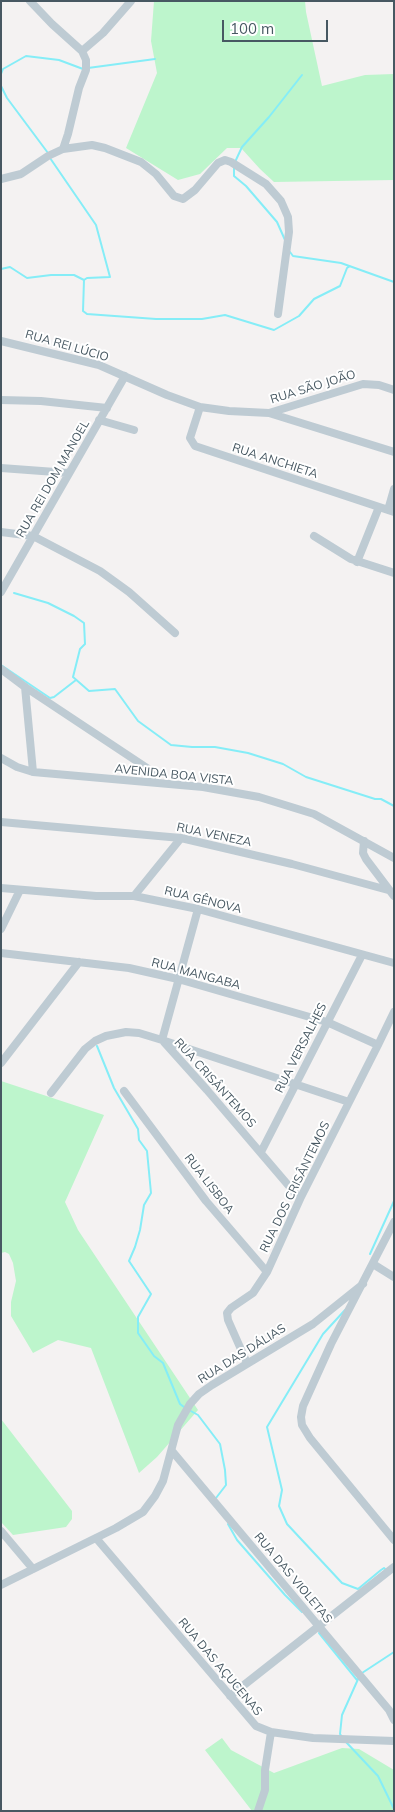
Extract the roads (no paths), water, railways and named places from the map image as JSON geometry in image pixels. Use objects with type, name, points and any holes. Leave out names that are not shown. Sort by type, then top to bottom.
[{"type":"street","points":[[30,1],[82,51],[86,60],[86,70],[79,88],[63,149]]},
{"type":"street","points":[[82,51],[103,32],[131,1]]},
{"type":"street","points":[[1,179],[21,174],[63,149],[92,145],[105,148],[149,168],[174,196],[180,199],[190,195],[221,161],[231,162],[259,179],[274,192],[281,201],[288,218],[289,232],[278,314]]},
{"type":"street","name":"RUA REI LÚCIO","points":[[1,341],[99,365],[124,376]]},
{"type":"street","name":"RUA SÃO JOÃO","points":[[124,376],[200,407],[229,411],[268,413],[356,385],[371,384],[394,390]]},
{"type":"street","name":"RUA REI DOM MANOEL","points":[[1,592],[4,582],[33,536],[124,376]]},
{"type":"street","points":[[1,400],[107,408]]},
{"type":"street","name":"RUA ANCHIETA","points":[[200,407],[190,438],[195,446],[391,511],[394,490]]},
{"type":"street","points":[[268,413],[394,452]]},
{"type":"street","points":[[99,420],[134,430]]},
{"type":"street","points":[[1,468],[69,473]]},
{"type":"street","points":[[357,562],[379,507]]},
{"type":"street","points":[[1,532],[33,536],[106,575],[129,592],[175,634]]},
{"type":"street","points":[[314,536],[357,562],[394,573]]},
{"type":"street","points":[[1,669],[24,687],[147,768],[152,774],[152,782]]},
{"type":"street","points":[[24,687],[33,772]]},
{"type":"street","name":"AVENIDA BOA VISTA","points":[[3,762],[33,772],[204,787],[259,797],[314,814],[394,858]]},
{"type":"street","name":"RUA VENEZA","points":[[1,822],[181,838],[292,864],[388,890]]},
{"type":"street","points":[[134,896],[181,838]]},
{"type":"street","points":[[364,841],[363,853],[394,896]]},
{"type":"street","name":"RUA GÊNOVA","points":[[1,888],[96,896],[134,896],[198,909],[394,963]]},
{"type":"street","points":[[1,929],[20,890]]},
{"type":"street","name":"RUA CRISÂNTEMOS","points":[[198,909],[162,1040],[300,1198]]},
{"type":"street","name":"RUA MANGABA","points":[[1,953],[129,968],[178,979],[327,1022],[378,1045]]},
{"type":"street","name":"RUA VERSALHES","points":[[261,1152],[362,955]]},
{"type":"street","points":[[1,1063],[79,962]]},
{"type":"street","name":"RUA DOS CRISÂNTEMOS","points":[[247,1363],[228,1320],[227,1313],[231,1308],[253,1293],[267,1272],[300,1198],[394,1012]]},
{"type":"street","points":[[51,1093],[76,1058],[85,1049],[100,1039],[116,1033],[126,1032],[138,1033],[162,1040],[349,1102]]},
{"type":"street","name":"RUA LISBOA","points":[[124,1091],[201,1195],[267,1272]]},
{"type":"street","points":[[394,1222],[331,1344],[303,1406],[302,1424],[310,1438],[394,1540]]},
{"type":"street","points":[[372,1266],[394,1277]]},
{"type":"street","name":"RUA DAS DÁLIAS","points":[[1,1585],[133,1518],[150,1504],[163,1481],[178,1425],[190,1404],[199,1394],[212,1384],[313,1324],[363,1284]]},
{"type":"street","name":"RUA DAS VIOLETAS","points":[[172,1451],[389,1710],[394,1720]]},
{"type":"street","points":[[1,1531],[33,1569]]},
{"type":"street","name":"RUA DAS AÇUCENAS","points":[[96,1538],[256,1726],[271,1732],[313,1738],[394,1741]]},
{"type":"street","points":[[230,1696],[394,1567]]},
{"type":"street","points":[[258,1811],[265,1790],[265,1770],[271,1732]]},
{"type":"waterway","points":[[1,74],[3,69],[26,56],[59,60],[83,69]]},
{"type":"waterway","points":[[88,68],[155,59]]},
{"type":"waterway","points":[[235,162],[242,147],[269,117],[302,75]]},
{"type":"waterway","points":[[1,86],[7,98],[48,153]]},
{"type":"waterway","points":[[1,269],[10,267],[27,278],[51,275],[74,275],[84,280],[87,278],[110,277],[96,225],[50,158]]},
{"type":"waterway","points":[[234,166],[234,176],[246,186],[277,222],[285,240]]},
{"type":"waterway","points":[[290,252],[293,256],[341,263],[394,282]]},
{"type":"waterway","points":[[84,280],[83,311],[87,314],[156,319],[202,319],[225,315],[274,330],[299,316],[314,299],[340,286],[347,268],[350,266]]},
{"type":"waterway","points":[[14,593],[48,603],[84,623],[85,644],[80,649],[73,677],[89,691],[115,689],[138,721],[171,745],[215,747],[248,753],[283,764],[306,777],[375,799],[381,799],[394,806]]},
{"type":"waterway","points":[[1,665],[50,698],[76,680]]},
{"type":"waterway","points":[[97,1046],[114,1088],[138,1129],[139,1140],[147,1151],[151,1193],[144,1205],[140,1230],[129,1261],[151,1294],[138,1317],[138,1333],[154,1356],[163,1363],[180,1404],[184,1407]]},
{"type":"waterway","points":[[370,1254],[394,1201]]},
{"type":"waterway","points":[[345,1310],[323,1334],[267,1427],[282,1490],[279,1506],[287,1524],[342,1583],[358,1589],[384,1568],[387,1571]]},
{"type":"waterway","points":[[189,1410],[198,1415],[220,1444],[226,1485],[216,1498]]},
{"type":"waterway","points":[[228,1524],[237,1540],[302,1612]]},
{"type":"waterway","points":[[319,1633],[357,1680]]},
{"type":"waterway","points":[[362,1673],[394,1652]]},
{"type":"waterway","points":[[342,1737],[340,1734],[342,1715],[359,1677]]},
{"type":"waterway","points":[[346,1742],[378,1776],[394,1809]]}]
